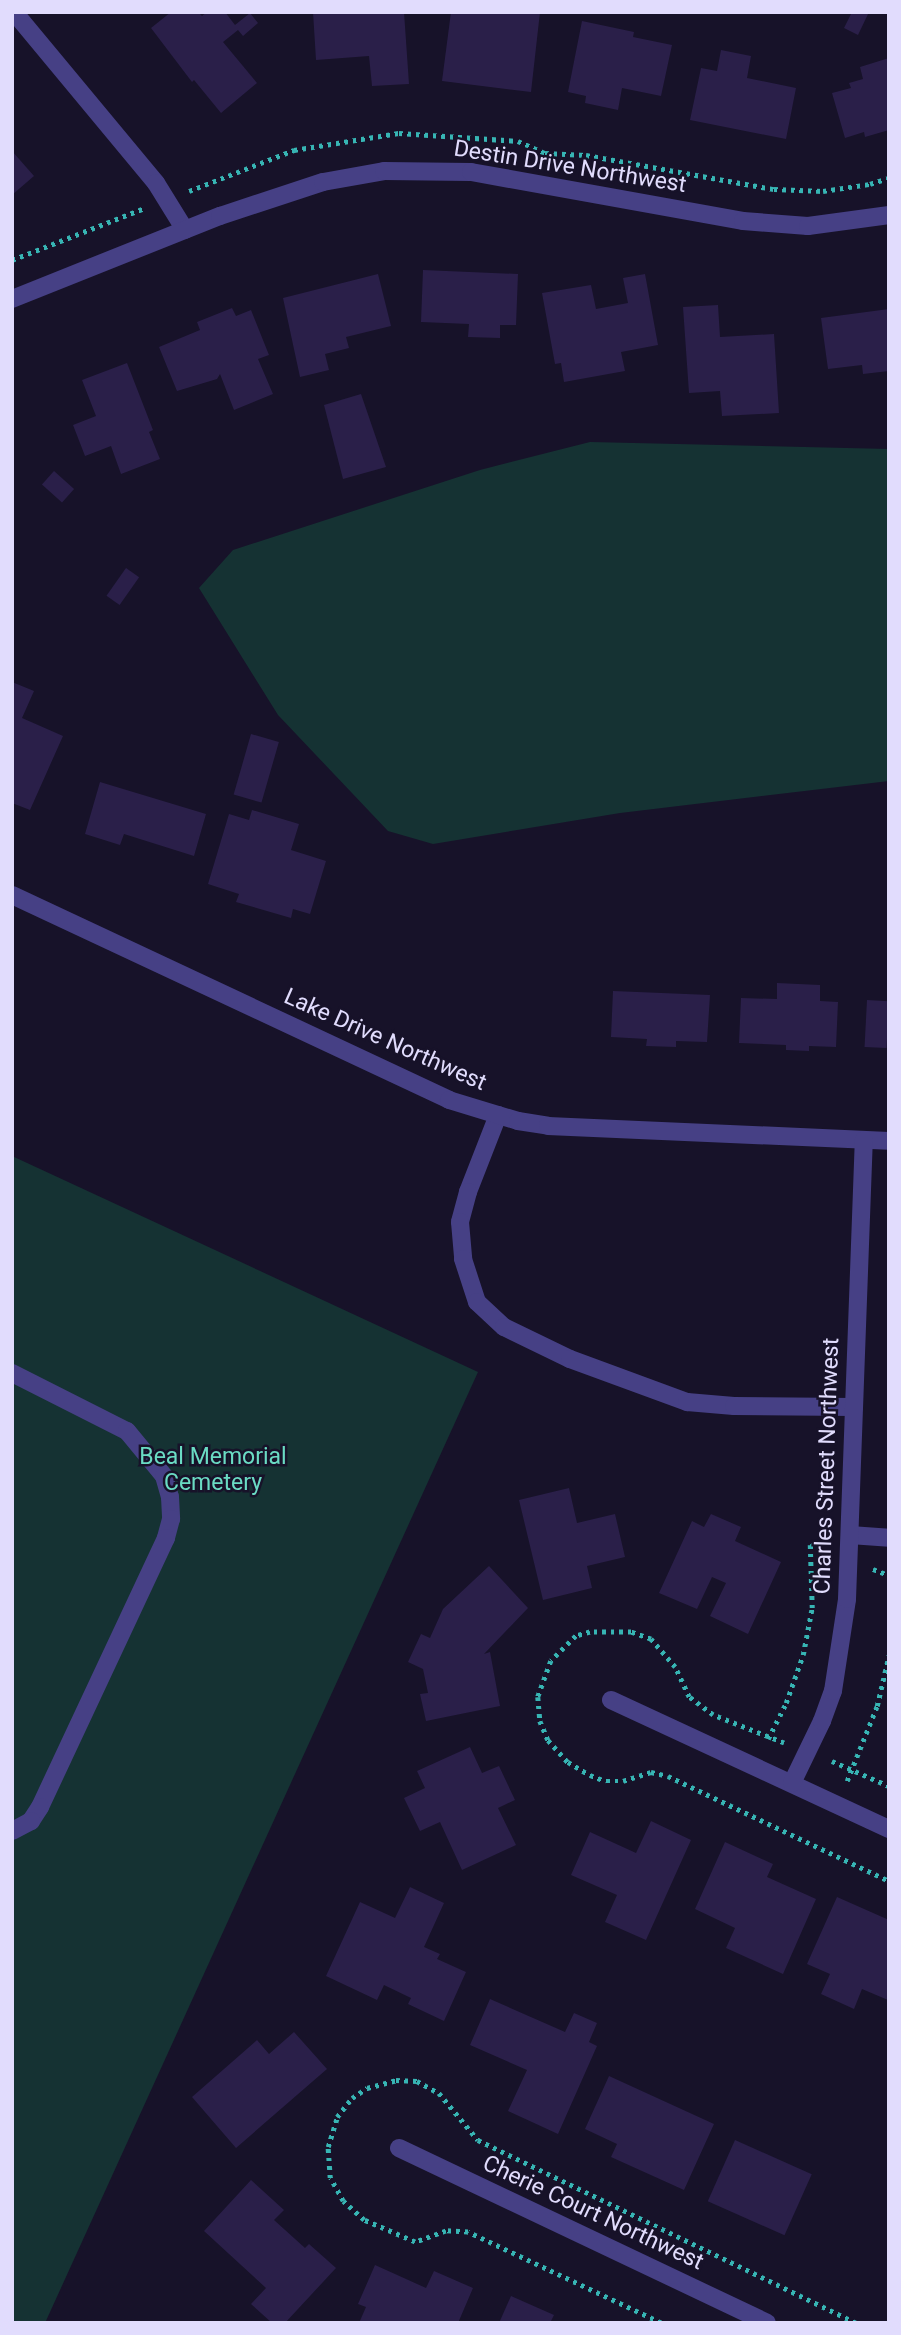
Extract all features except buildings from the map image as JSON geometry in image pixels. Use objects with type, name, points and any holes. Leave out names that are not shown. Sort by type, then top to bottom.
[{"type":"street","points":[[13,12],[156,183],[185,229]]},
{"type":"street","name":"Destin Drive Northwest","points":[[12,299],[185,229],[323,182],[384,171],[423,169],[471,172],[743,221],[808,226],[889,215]]},
{"type":"street","name":"Lake Drive Northwest","points":[[12,895],[449,1100],[498,1115],[548,1126],[889,1141]]},
{"type":"street","points":[[498,1115],[468,1192],[460,1222],[463,1259],[477,1302],[505,1327],[570,1359],[687,1402],[734,1406],[855,1407]]},
{"type":"street","name":"Charles Street Northwest","points":[[792,1783],[822,1721],[833,1691],[842,1645],[849,1560],[864,1140]]},
{"type":"street","points":[[12,1373],[127,1431],[164,1476],[170,1497],[171,1519],[166,1538],[40,1807],[31,1821],[12,1830]]},
{"type":"street","points":[[850,1535],[889,1538]]},
{"type":"street","points":[[611,1700],[889,1829]]},
{"type":"street","name":"Cherie Court Northwest","points":[[399,2148],[767,2323]]},
{"type":"path","points":[[753,1766],[786,1703],[803,1655],[812,1608],[810,1545],[889,1574]]},
{"type":"path","points":[[837,1805],[877,1706],[889,1656]]},
{"type":"green space","points":[[590,442],[889,449],[889,781],[620,813],[433,844],[388,831],[278,715],[199,588],[233,550],[480,470]]},
{"type":"green space","name":"Beal Memorial Cemetery","points":[[12,1156],[478,1372],[45,2323],[12,2323]]}]
